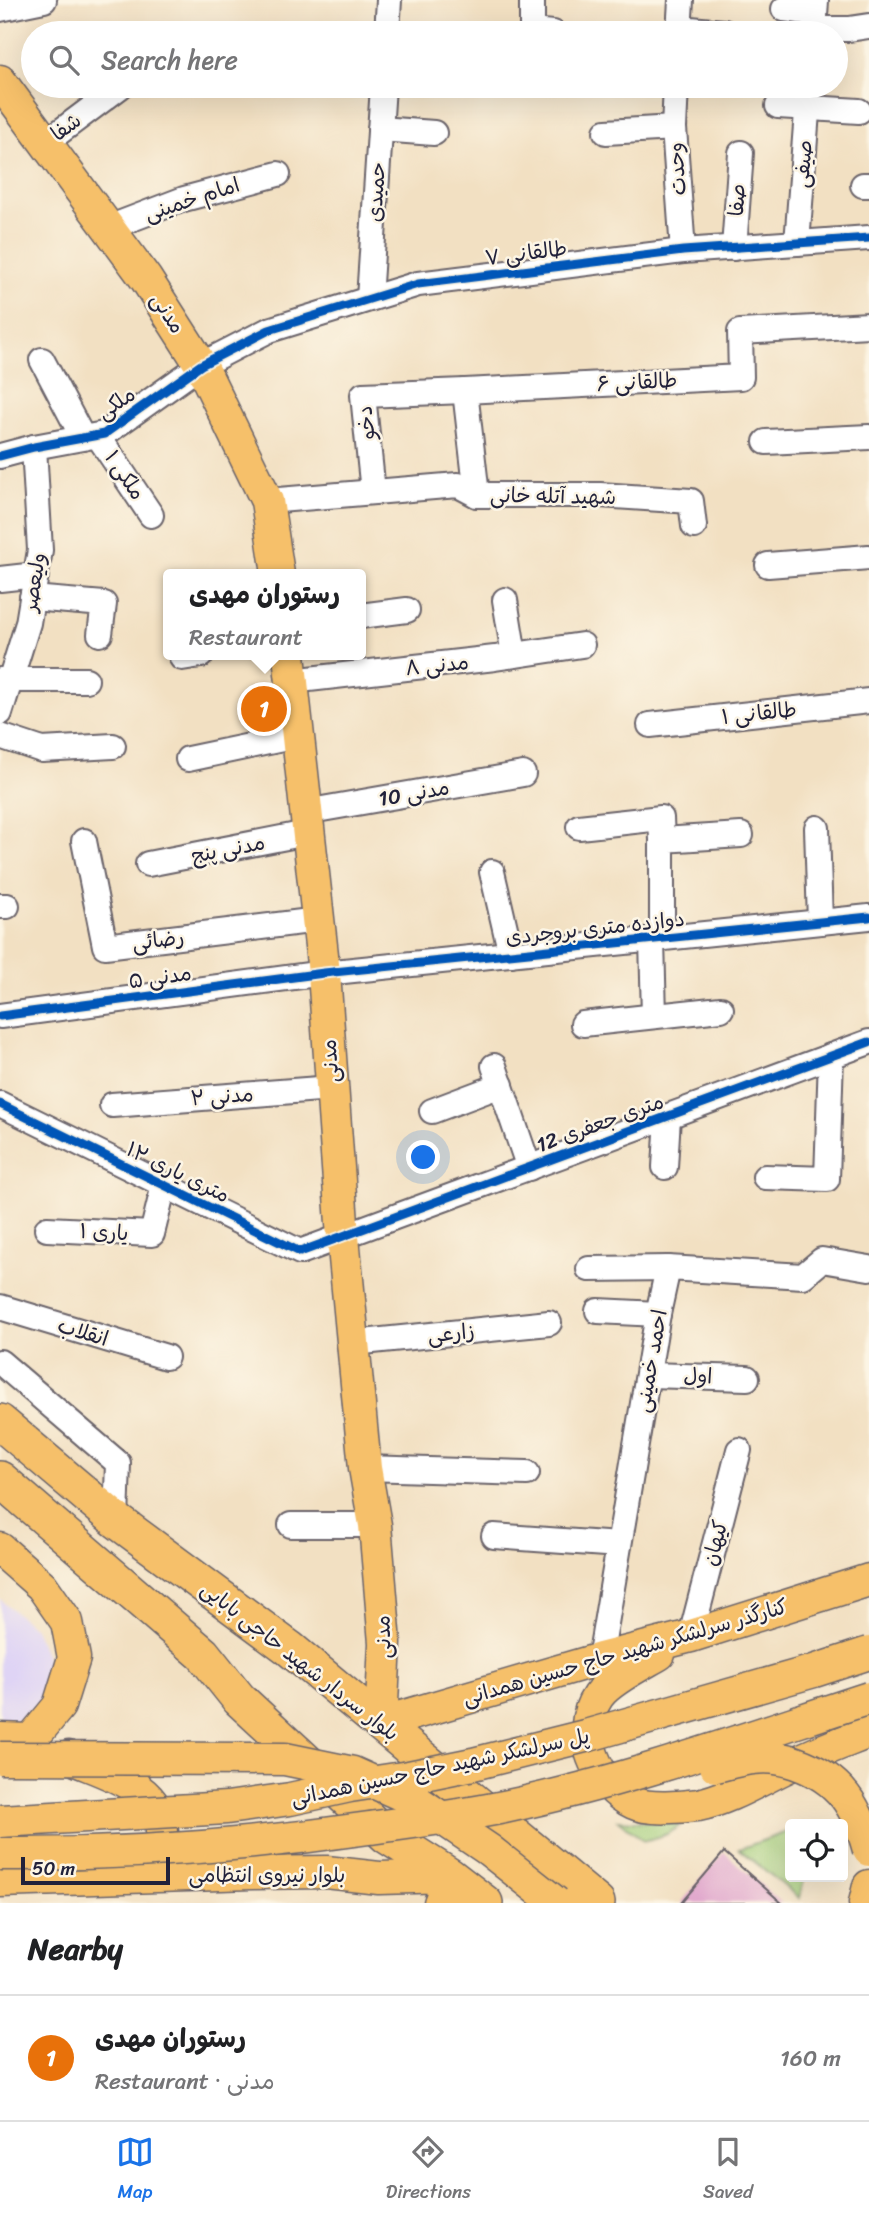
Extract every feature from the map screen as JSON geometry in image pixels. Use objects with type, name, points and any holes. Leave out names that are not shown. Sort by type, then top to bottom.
[{"type":"highway","name":"بلوار سردار شهید حاجی بابایی","points":[[0,1422],[116,1520],[289,1648],[597,1903]]},
{"type":"highway","points":[[0,1479],[203,1654],[239,1699],[445,1890],[485,1903]]},
{"type":"main road","name":"مدنی","points":[[0,81],[146,279],[201,365],[267,501],[277,569]]},
{"type":"main road","name":"مدنی","points":[[290,668],[324,973],[343,1237],[365,1468],[375,1525],[385,1643],[381,1723]]},
{"type":"main road","points":[[0,1549],[42,1586],[67,1622],[74,1658],[58,1706],[31,1741]]},
{"type":"main road","name":"کنارگذر سرلشکر شهید حاج حسین همدانی","points":[[381,1723],[600,1659],[691,1636],[869,1580]]},
{"type":"main road","points":[[691,1636],[615,1681],[599,1694],[589,1715],[586,1728],[590,1749],[601,1771],[618,1792],[636,1805],[699,1805],[735,1792],[869,1732]]},
{"type":"main road","name":"پل سرلشکر شهید حاج حسین همدانی","points":[[0,1821],[227,1808],[409,1777],[589,1735],[869,1653]]},
{"type":"main road","name":"پل سرلشکر شهید حاج حسین همدانی","points":[[0,1854],[53,1855],[277,1841],[503,1807],[625,1775],[869,1698]]},
{"type":"main road","points":[[0,1740],[31,1741],[132,1784],[146,1796],[162,1821],[163,1839],[161,1852],[145,1876]]},
{"type":"main road","points":[[0,1758],[285,1759],[353,1773],[418,1802],[489,1850],[556,1903]]},
{"type":"main road","points":[[625,1775],[680,1774],[754,1758],[780,1758],[813,1769],[835,1783],[852,1807],[864,1831],[869,1850]]},
{"type":"main road","name":"بلوار نیروی انتظامی","points":[[0,1881],[314,1872],[379,1878],[445,1890]]},
{"type":"main road","points":[[865,1903],[869,1885]]},
{"type":"street","points":[[0,9],[44,0]]},
{"type":"street","points":[[388,21],[389,0]]},
{"type":"street","points":[[532,0],[532,21]]},
{"type":"street","points":[[680,21],[681,0]]},
{"type":"street","points":[[784,9],[815,19]]},
{"type":"street","points":[[848,29],[869,26]]},
{"type":"street","name":"شفا","points":[[45,143],[105,98]]},
{"type":"street","name":"حمیدی","points":[[369,299],[382,98]]},
{"type":"street","name":"وحدت","points":[[675,98],[674,128],[683,251]]},
{"type":"street","points":[[778,106],[805,98]]},
{"type":"street","name":"صیفی","points":[[797,243],[808,98]]},
{"type":"street","points":[[812,98],[859,111]]},
{"type":"street","points":[[606,132],[674,128]]},
{"type":"street","points":[[380,129],[434,133]]},
{"type":"street","name":"صفا","points":[[734,248],[741,153]]},
{"type":"street","name":"امام خمینی","points":[[108,228],[184,199],[278,174]]},
{"type":"street","name":"طالقانی ۷","points":[[201,365],[269,330],[418,284],[683,251],[869,238]]},
{"type":"street","name":"طالقانی ۶","points":[[456,391],[741,377],[740,332],[869,325]]},
{"type":"street","name":"ملکی ۱","points":[[42,360],[91,437],[151,515]]},
{"type":"street","name":"ملکی","points":[[0,456],[104,434],[201,365]]},
{"type":"street","points":[[456,391],[477,495]]},
{"type":"street","name":"دخو","points":[[373,492],[363,395],[456,391]]},
{"type":"street","points":[[766,442],[869,437]]},
{"type":"street","name":"ولیعصر","points":[[0,713],[5,679],[28,623],[40,550],[33,447]]},
{"type":"street","name":"شهید آتله خانی","points":[[267,501],[458,485],[477,495],[600,495],[691,501],[694,526]]},
{"type":"street","points":[[768,565],[869,557]]},
{"type":"street","points":[[0,579],[104,604],[100,634]]},
{"type":"street","points":[[505,600],[514,655]]},
{"type":"street","points":[[366,615],[407,610]]},
{"type":"street","name":"مدنی ۸","points":[[290,668],[514,655],[582,645]]},
{"type":"street","points":[[5,679],[86,680]]},
{"type":"street","name":"طالقانی ۱","points":[[650,725],[869,701]]},
{"type":"street","points":[[0,736],[42,750],[113,746]]},
{"type":"street","points":[[188,759],[297,736]]},
{"type":"street","name":"مدنی 10","points":[[306,822],[523,774]]},
{"type":"street","points":[[579,827],[661,818],[654,1016]]},
{"type":"street","name":"مدنی پنج","points":[[148,864],[306,822]]},
{"type":"street","points":[[817,828],[820,922]]},
{"type":"street","points":[[662,840],[741,835]]},
{"type":"street","name":"رضائی","points":[[83,841],[105,946],[318,920]]},
{"type":"street","points":[[492,872],[510,954]]},
{"type":"street","name":"دوازده متری بروجردی","points":[[324,973],[869,917]]},
{"type":"street","name":"مدنی ۵","points":[[0,1016],[324,973]]},
{"type":"street","points":[[583,1024],[721,1009]]},
{"type":"street","name":"12 متری جعفری","points":[[343,1237],[869,1042]]},
{"type":"street","points":[[765,1177],[827,1179],[831,1056]]},
{"type":"street","points":[[432,1111],[497,1075],[529,1168]]},
{"type":"street","name":"مدنی ۲","points":[[112,1105],[332,1087]]},
{"type":"street","name":"۱۲ متری یاری","points":[[0,1104],[300,1252],[343,1237]]},
{"type":"street","points":[[665,1167],[668,1117]]},
{"type":"street","name":"یاری ۱","points":[[47,1229],[152,1234],[163,1185]]},
{"type":"street","points":[[589,1269],[668,1268],[803,1276],[822,1260],[869,1268]]},
{"type":"street","name":"احمد خمینی","points":[[600,1659],[668,1268]]},
{"type":"street","name":"انقلاب","points":[[0,1307],[166,1357]]},
{"type":"street","points":[[598,1311],[658,1314]]},
{"type":"street","name":"زارعی","points":[[353,1343],[549,1323]]},
{"type":"street","points":[[0,1362],[118,1463],[116,1520]]},
{"type":"street","name":"اول","points":[[649,1375],[747,1378]]},
{"type":"street","name":"کیهان","points":[[691,1636],[739,1450]]},
{"type":"street","points":[[365,1468],[527,1473]]},
{"type":"street","points":[[291,1525],[375,1525]]},
{"type":"street","points":[[494,1536],[619,1545]]},
{"type":"shaded area","points":[[0,1599],[34,1628],[48,1661],[42,1702],[7,1732],[0,1732]]},
{"type":"green space","points":[[618,1820],[682,1824],[667,1834],[644,1841]]},
{"type":"green space","points":[[785,1833],[785,1882],[804,1882],[799,1898],[739,1849]]},
{"type":"building","points":[[724,1852],[782,1903],[681,1903]]},
{"type":"cycle path","points":[[0,456],[104,434],[201,365],[269,330],[418,284],[683,251],[869,238]]},
{"type":"cycle path","points":[[0,1016],[324,973],[869,917]]},
{"type":"cycle path","points":[[0,1104],[300,1252],[869,1042]]},
{"type":"place","name":"رستوران مهدی","points":[[264,709]]}]
